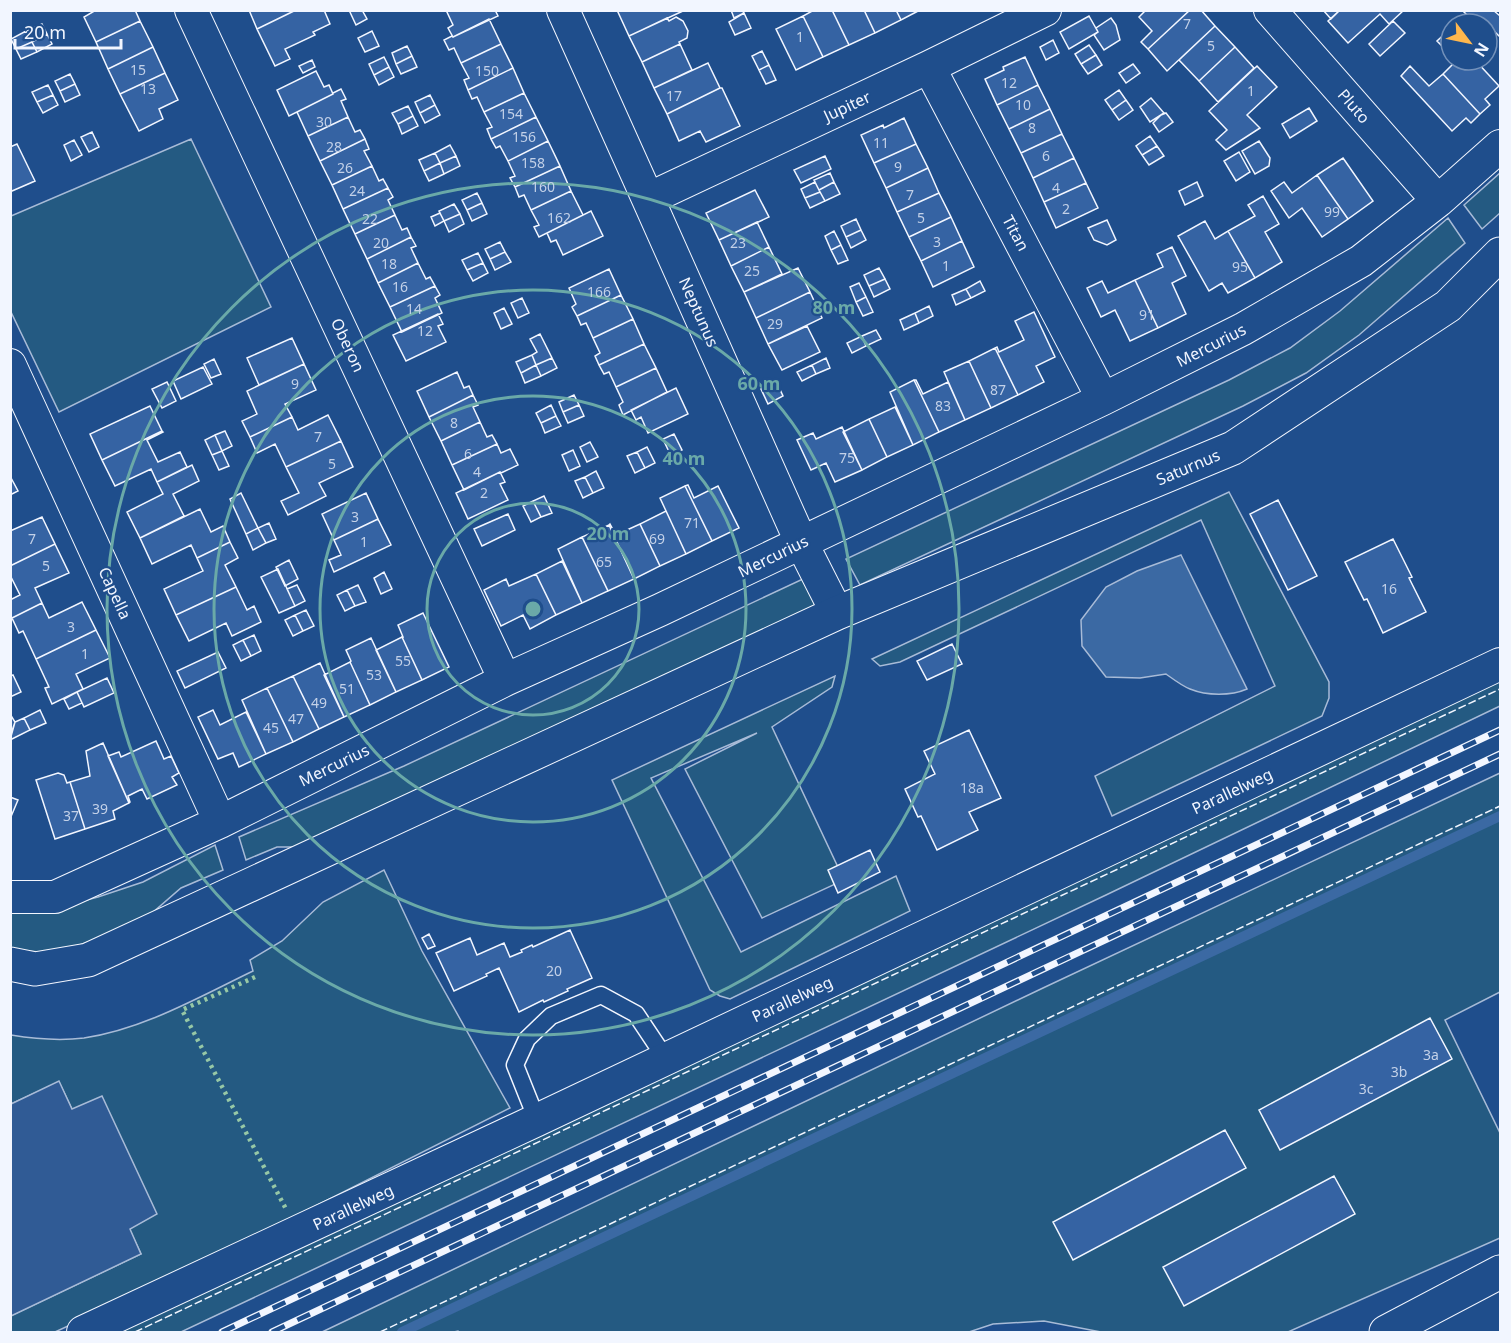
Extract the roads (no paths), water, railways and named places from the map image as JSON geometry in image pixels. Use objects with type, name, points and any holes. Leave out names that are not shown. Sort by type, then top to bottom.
[{"type":"street","name":"Oberon","points":[[190,10],[505,680]]},
{"type":"street","name":"Neptunus","points":[[563,10],[801,542],[837,613]]},
{"type":"street","name":"Jupiter","points":[[648,199],[1045,10]]},
{"type":"street","name":"Pluto","points":[[1270,10],[1438,201]]},
{"type":"street","name":"Titan","points":[[929,67],[1103,399]]},
{"type":"street","name":"Mercurius","points":[[10,897],[56,897],[220,822],[505,680],[660,610],[1103,399],[1244,329],[1361,261],[1438,201],[1500,146]]},
{"type":"street","name":"Saturnus","points":[[837,613],[1233,448],[1448,306],[1500,254]]},
{"type":"street","name":"Capella","points":[[10,365],[220,822]]},
{"type":"street","points":[[10,964],[35,969],[88,960],[837,613]]},
{"type":"street","name":"Parallelweg","points":[[84,1332],[1500,664]]},
{"type":"street","points":[[1386,1332],[1500,1272]]},
{"type":"lane","points":[[537,1120],[515,1065],[527,1039],[551,1016],[601,995],[636,1014],[666,1059]]},
{"type":"waterway","points":[[402,1332],[1500,816]]},
{"type":"railway","points":[[222,1332],[1500,730]]},
{"type":"railway","points":[[272,1332],[1500,754]]}]
